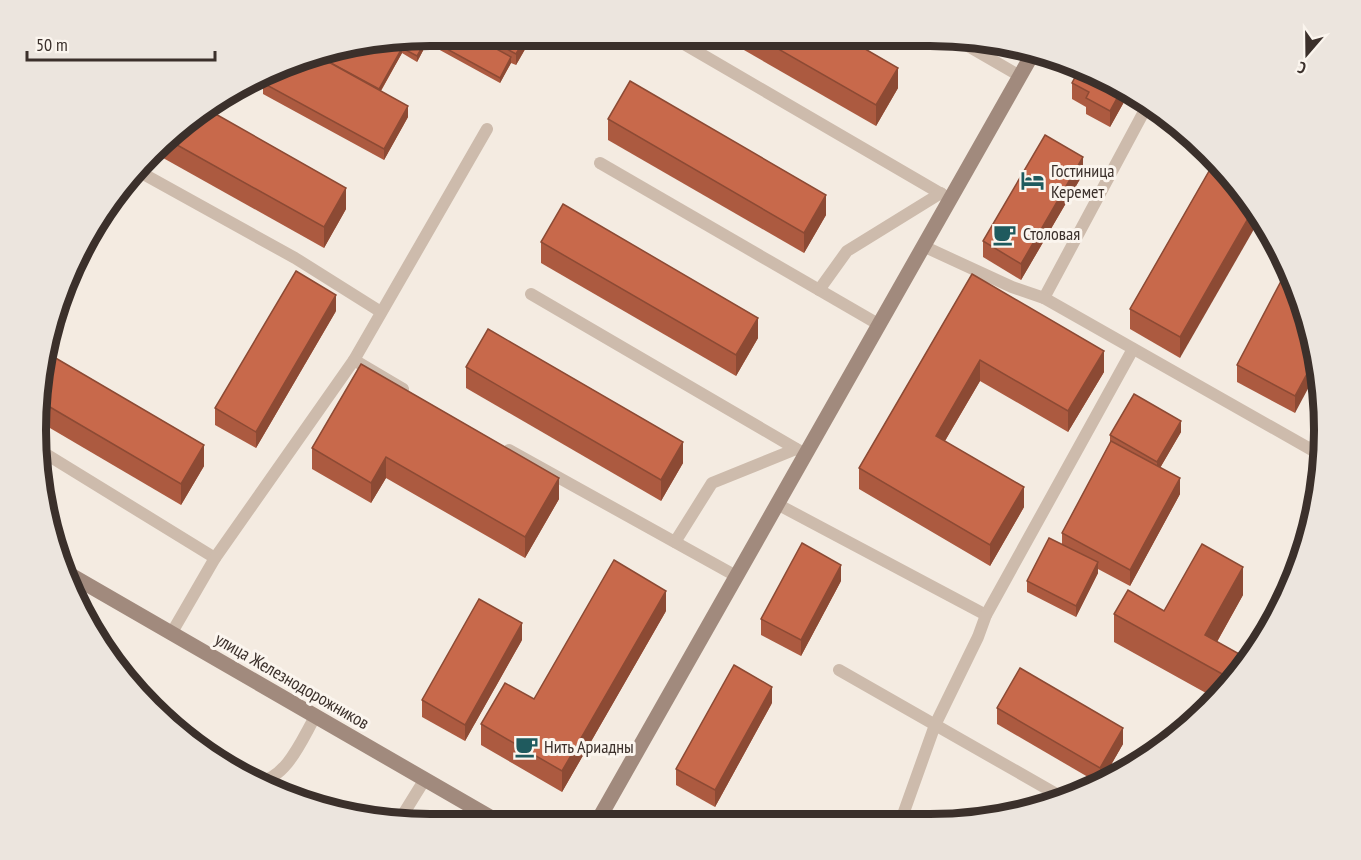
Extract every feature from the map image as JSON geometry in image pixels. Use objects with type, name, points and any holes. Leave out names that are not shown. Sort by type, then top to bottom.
[{"type":"street","points":[[602,814],[777,504],[800,451],[923,246],[945,196],[1029,60]]},
{"type":"street","name":"улица Железнодорожников","points":[[77,579],[485,814]]},
{"type":"lane","points":[[686,46],[945,196]]},
{"type":"lane","points":[[973,49],[1020,76]]},
{"type":"lane","points":[[1044,298],[1144,111]]},
{"type":"lane","points":[[171,634],[215,558],[354,360],[487,129]]},
{"type":"lane","points":[[600,163],[878,324]]},
{"type":"lane","points":[[144,175],[295,258],[381,312]]},
{"type":"lane","points":[[819,290],[847,251],[945,196]]},
{"type":"lane","points":[[923,246],[1012,287],[1044,298],[1312,450],[1314,445]]},
{"type":"lane","points":[[531,294],[800,451]]},
{"type":"lane","points":[[903,814],[935,725],[978,637],[986,615],[1133,349]]},
{"type":"lane","points":[[354,360],[415,396]]},
{"type":"lane","points":[[498,444],[736,576]]},
{"type":"lane","points":[[675,542],[712,483],[800,451]]},
{"type":"lane","points":[[47,455],[215,558]]},
{"type":"lane","points":[[777,504],[986,615]]},
{"type":"lane","points":[[839,670],[1054,793]]},
{"type":"lane","points":[[269,778],[285,766],[315,717]]},
{"type":"lane","points":[[404,813],[425,779]]},
{"type":"building","points":[[422,46],[417,56],[402,48],[379,89],[327,61],[380,50],[405,47]]},
{"type":"building","points":[[442,46],[491,46],[511,57],[500,78]]},
{"type":"building","points":[[501,46],[521,46],[516,54]]},
{"type":"building","points":[[773,46],[860,46],[898,68],[876,105]]},
{"type":"building","points":[[327,61],[408,106],[384,149],[265,84]]},
{"type":"building","points":[[1076,75],[1118,96],[1110,111],[1086,98],[1089,92],[1072,83]]},
{"type":"building","points":[[630,81],[826,195],[804,233],[608,119]]},
{"type":"building","points":[[214,113],[346,188],[324,227],[175,144]]},
{"type":"building","points":[[1045,135],[1083,157],[1021,264],[983,241]]},
{"type":"building","points":[[1211,168],[1249,216],[1180,337],[1130,309]]},
{"type":"building","points":[[563,204],[758,318],[736,355],[541,242]]},
{"type":"building","points":[[296,271],[336,295],[256,432],[215,408]]},
{"type":"building","points":[[972,274],[1104,351],[1068,411],[980,360],[936,436],[1024,487],[990,545],[859,468]]},
{"type":"building","points":[[1283,278],[1301,331],[1309,369],[1295,396],[1237,365]]},
{"type":"building","points":[[488,329],[683,442],[661,480],[466,367]]},
{"type":"building","points":[[54,357],[204,445],[181,484],[47,405]]},
{"type":"building","points":[[361,364],[559,478],[525,537],[386,457],[371,483],[312,448]]},
{"type":"building","points":[[1134,394],[1181,421],[1157,462],[1110,435]]},
{"type":"building","points":[[1111,441],[1180,478],[1130,570],[1062,533]]},
{"type":"building","points":[[1049,538],[1098,562],[1076,606],[1027,581]]},
{"type":"building","points":[[802,543],[841,565],[801,640],[761,619]]},
{"type":"building","points":[[1202,544],[1243,567],[1205,635],[1241,655],[1225,676],[1114,614],[1128,590],[1164,611]]},
{"type":"building","points":[[614,560],[666,591],[562,771],[481,724],[505,683],[534,699]]},
{"type":"building","points":[[479,599],[522,623],[465,725],[422,700]]},
{"type":"building","points":[[734,665],[772,687],[715,790],[676,769]]},
{"type":"building","points":[[1020,668],[1123,728],[1100,768],[997,708]]},
{"type":"place","name":"Гостиница Керемет","points":[[1033,181]]},
{"type":"place","name":"Столовая","points":[[1005,234]]},
{"type":"place","name":"Нить Ариадны","points":[[526,747]]}]
